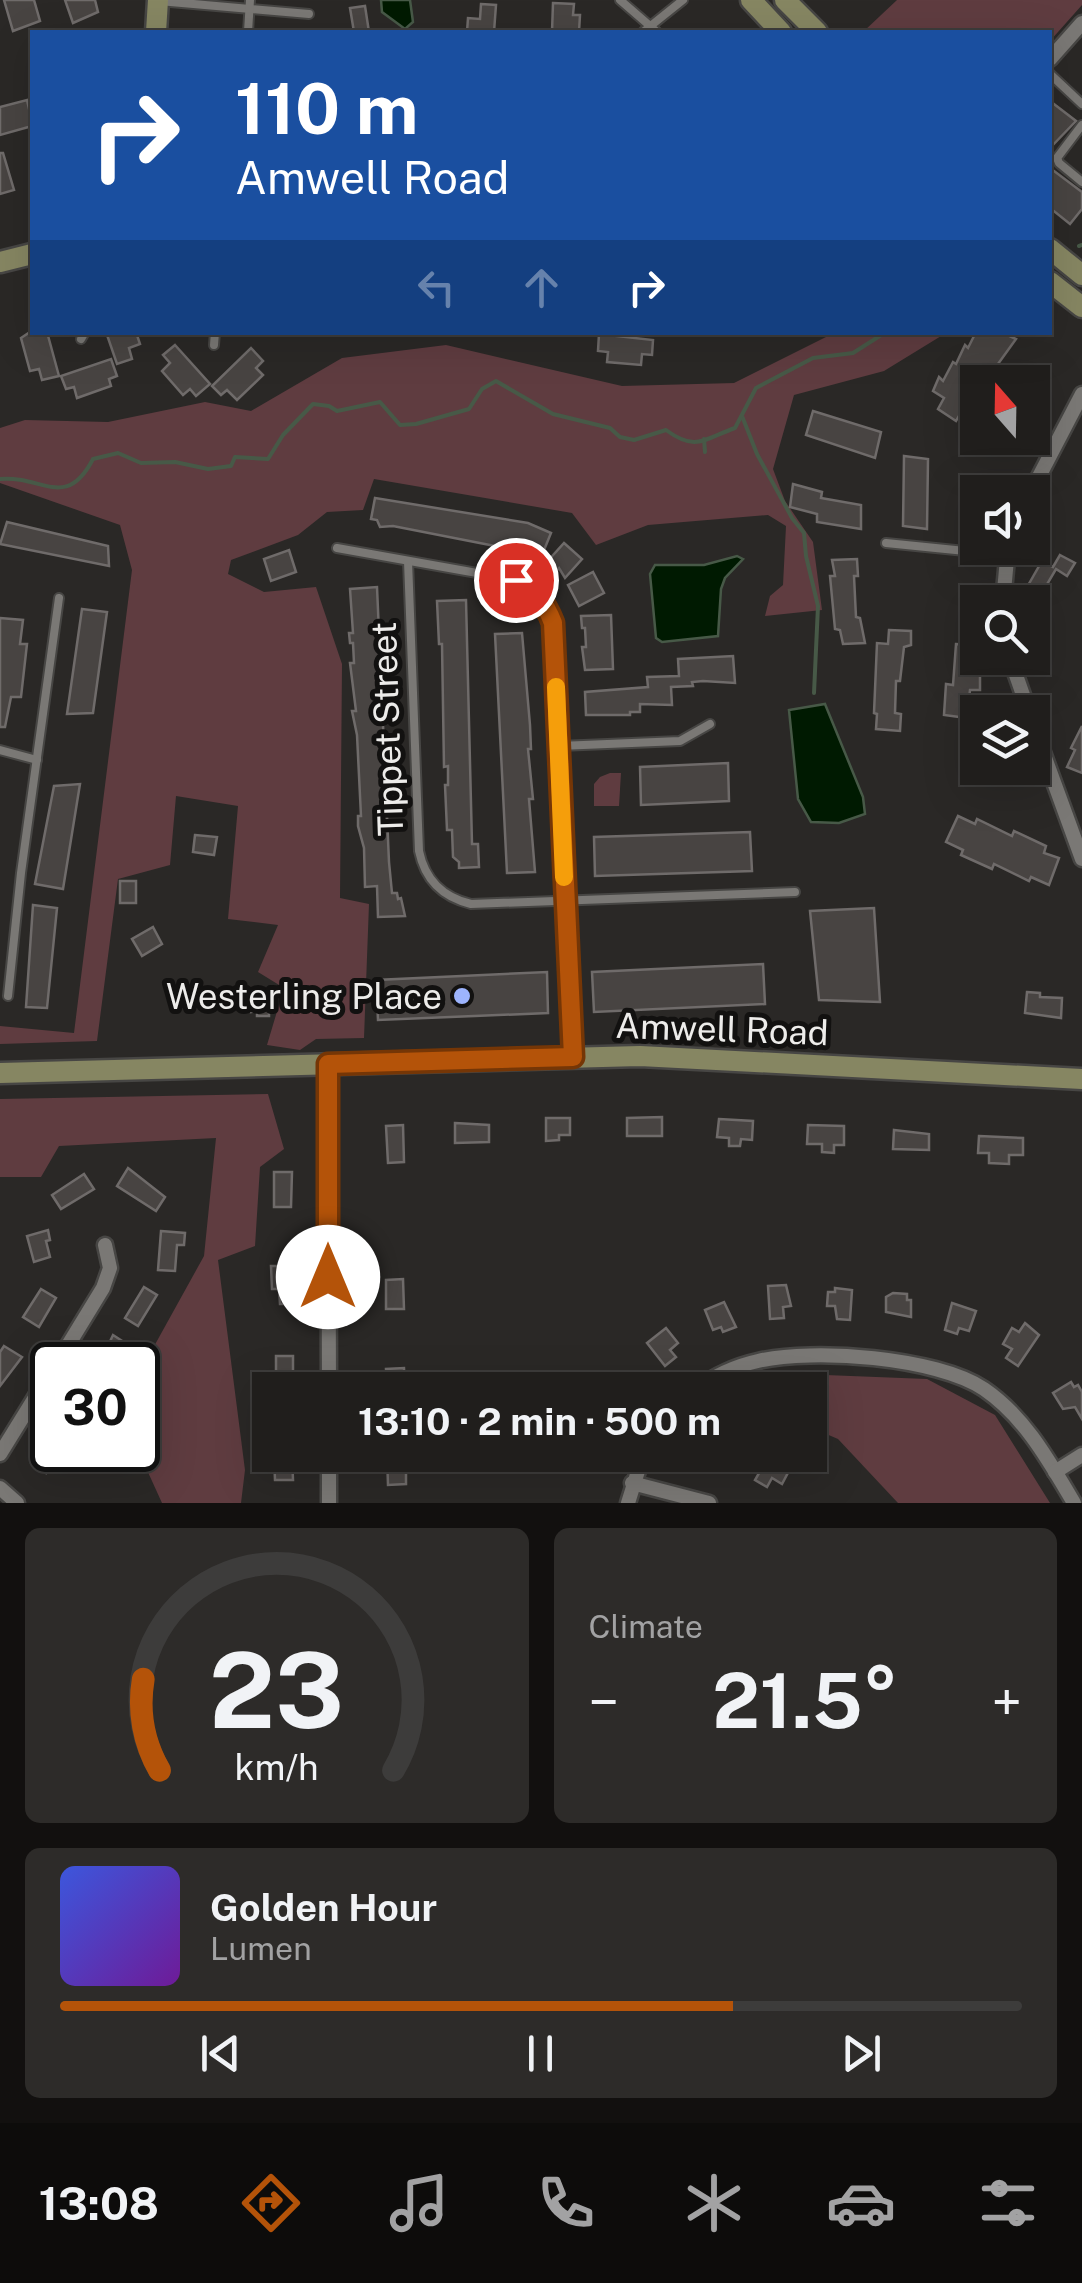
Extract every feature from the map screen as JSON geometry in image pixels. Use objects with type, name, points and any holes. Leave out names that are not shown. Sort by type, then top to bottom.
[{"type":"main road","points":[[751,0],[779,30]]},
{"type":"main road","points":[[785,0],[815,30]]},
{"type":"main road","points":[[156,30],[158,1]]},
{"type":"main road","points":[[1052,252],[1082,275]]},
{"type":"main road","points":[[0,262],[30,254]]},
{"type":"main road","points":[[1052,284],[1082,307]]},
{"type":"main road","name":"Amwell Road","points":[[0,1073],[694,1056],[1082,1079]]},
{"type":"street","points":[[1052,57],[1082,24]]},
{"type":"street","points":[[1040,475],[1082,394]]},
{"type":"street","points":[[1050,771],[1082,858]]},
{"type":"street","points":[[328,1064],[329,1372]]},
{"type":"street","points":[[70,1342],[103,1288],[110,1268],[105,1244]]},
{"type":"street","points":[[727,1372],[782,1357],[928,1366],[965,1378],[1000,1402],[1026,1428],[1074,1503]]},
{"type":"street","points":[[0,1454],[30,1406]]},
{"type":"street","points":[[1055,1472],[1082,1455]]},
{"type":"street","points":[[329,1472],[329,1503]]},
{"type":"street","points":[[628,1503],[637,1472]]},
{"type":"street","points":[[632,1484],[709,1503]]},
{"type":"street","points":[[0,1488],[18,1503]]},
{"type":"lane","points":[[620,0],[650,30],[683,0]]},
{"type":"lane","points":[[158,1],[250,5],[309,14]]},
{"type":"lane","points":[[248,30],[250,5]]},
{"type":"lane","points":[[1052,76],[1082,104]]},
{"type":"lane","points":[[1082,125],[1057,158],[1082,182]]},
{"type":"lane","points":[[214,335],[214,344]]},
{"type":"lane","points":[[886,543],[960,548]]},
{"type":"lane","points":[[337,548],[516,580],[530,588],[546,606],[553,623],[573,1057]]},
{"type":"lane","name":"Tippet Street","points":[[408,561],[422,864],[436,888],[471,904],[795,892]]},
{"type":"lane","points":[[8,996],[21,873],[60,598]]},
{"type":"lane","points":[[558,746],[680,741],[710,724]]},
{"type":"lane","points":[[0,750],[37,760]]},
{"type":"shaded area","points":[[381,0],[410,0],[413,22],[405,29],[382,12]]},
{"type":"shaded area","points":[[897,0],[1082,0],[1082,5],[1052,39],[1052,30],[865,30]]},
{"type":"shaded area","points":[[830,335],[943,335],[884,371],[794,395],[773,469],[785,501],[813,542],[822,610],[765,616],[770,596],[783,585],[786,526],[768,515],[648,525],[596,545],[572,513],[374,479],[363,510],[327,512],[298,535],[231,560],[228,574],[264,592],[316,587],[342,664],[340,898],[369,904],[364,1038],[316,1039],[300,1050],[267,1045],[284,988],[258,972],[278,925],[228,919],[238,806],[176,796],[170,865],[118,879],[97,1041],[0,1044],[0,1026],[74,1033],[132,570],[120,525],[0,483],[0,428],[25,420],[108,422],[205,402],[251,411],[342,358],[446,345],[622,386],[734,383]]},
{"type":"shaded area","points":[[737,556],[743,559],[725,578],[721,589],[718,636],[662,642],[656,638],[650,574],[655,565],[704,565]]},
{"type":"shaded area","points":[[825,704],[863,797],[865,814],[839,823],[811,822],[798,799],[789,710]]},
{"type":"shaded area","points":[[610,773],[621,773],[619,806],[594,806],[594,784]]},
{"type":"shaded area","points":[[268,1094],[284,1149],[260,1167],[255,1246],[218,1260],[245,1470],[241,1503],[162,1503],[148,1472],[160,1472],[160,1342],[156,1342],[204,1256],[216,1138],[59,1146],[41,1177],[0,1177],[0,1099]]},
{"type":"shaded area","points":[[827,1375],[927,1379],[995,1415],[1050,1503],[898,1503],[838,1439],[827,1434]]},
{"type":"building","points":[[4,0],[34,0],[40,21],[13,31]]},
{"type":"building","points":[[65,0],[95,0],[98,12],[73,23]]},
{"type":"building","points":[[553,3],[574,4],[573,15],[580,15],[579,30],[552,30]]},
{"type":"building","points":[[481,4],[496,5],[494,30],[467,30],[468,18],[480,19]]},
{"type":"building","points":[[365,6],[369,30],[354,30],[350,8]]},
{"type":"building","points":[[27,100],[30,127],[0,135],[0,107]]},
{"type":"building","points":[[1052,103],[1076,121],[1052,146]]},
{"type":"building","points":[[0,153],[14,190],[0,194]]},
{"type":"building","points":[[1052,170],[1082,192],[1082,209],[1070,224],[1052,210]]},
{"type":"building","points":[[30,332],[48,335],[59,376],[42,380],[39,369],[30,371],[21,338]]},
{"type":"building","points":[[107,335],[137,335],[140,344],[129,348],[132,359],[117,364]]},
{"type":"building","points":[[599,335],[653,340],[652,355],[642,354],[641,365],[607,362],[608,352],[598,351]]},
{"type":"building","points":[[974,335],[1007,335],[1016,339],[997,365],[960,365],[960,414],[956,421],[938,409],[944,398],[933,391],[939,377],[943,381],[953,362],[956,364],[965,345],[968,348]]},
{"type":"building","points":[[175,345],[210,384],[196,396],[190,389],[183,395],[162,371],[170,363],[163,355]]},
{"type":"building","points":[[251,348],[263,361],[256,368],[263,375],[237,400],[227,390],[221,395],[212,386]]},
{"type":"building","points":[[111,359],[117,376],[109,379],[111,386],[77,398],[74,387],[66,389],[61,376]]},
{"type":"building","points":[[813,411],[881,432],[875,458],[806,435]]},
{"type":"building","points":[[904,456],[928,459],[927,529],[903,526]]},
{"type":"building","points":[[793,484],[822,492],[821,498],[861,505],[861,529],[817,522],[817,514],[790,507]]},
{"type":"building","points":[[375,498],[528,523],[551,533],[540,560],[500,547],[393,526],[380,527],[377,520],[371,519]]},
{"type":"building","points":[[7,522],[108,546],[109,566],[0,544]]},
{"type":"building","points":[[564,543],[582,559],[565,578],[559,568],[555,572],[546,563]]},
{"type":"building","points":[[289,550],[296,572],[271,581],[264,559]]},
{"type":"building","points":[[1060,555],[1075,563],[1067,576],[1056,569],[1047,585],[1028,585],[1040,565],[1053,567]]},
{"type":"building","points":[[857,559],[856,617],[860,618],[865,643],[843,644],[840,630],[835,629],[832,560]]},
{"type":"building","points":[[593,572],[604,593],[579,606],[568,585]]},
{"type":"building","points":[[377,587],[389,862],[392,893],[401,898],[405,916],[378,917],[377,886],[365,887],[364,848],[358,826],[361,816],[352,711],[356,711],[350,663],[354,663],[349,633],[353,633],[350,589]]},
{"type":"building","points":[[466,600],[472,844],[478,844],[479,867],[459,868],[453,857],[452,830],[447,830],[448,766],[444,767],[442,644],[437,601]]},
{"type":"building","points":[[82,609],[107,612],[93,713],[67,714]]},
{"type":"building","points":[[611,615],[613,669],[585,670],[585,628],[581,616]]},
{"type":"building","points":[[0,618],[23,620],[20,644],[27,644],[21,697],[11,697],[5,727],[0,727]]},
{"type":"building","points":[[889,630],[911,631],[911,645],[904,647],[900,681],[896,681],[895,713],[901,714],[900,731],[876,729],[874,713],[877,643],[888,644]]},
{"type":"building","points":[[522,633],[535,872],[507,873],[495,634]]},
{"type":"building","points":[[956,644],[960,644],[960,675],[980,675],[980,690],[960,695],[960,717],[944,715],[946,684],[953,685]]},
{"type":"building","points":[[733,656],[735,683],[692,682],[693,686],[671,687],[672,705],[640,704],[640,712],[630,715],[586,715],[585,692],[648,687],[647,677],[679,676],[678,659]]},
{"type":"building","points":[[1082,726],[1082,773],[1067,767]]},
{"type":"building","points":[[728,763],[729,801],[641,805],[640,767]]},
{"type":"building","points":[[80,784],[63,889],[35,884],[54,786]]},
{"type":"building","points":[[958,816],[975,824],[977,819],[1012,836],[1014,831],[1046,846],[1044,853],[1059,858],[1049,885],[1031,877],[1029,881],[994,864],[992,869],[961,855],[963,850],[946,842]]},
{"type":"building","points":[[750,832],[752,871],[595,876],[594,837]]},
{"type":"building","points":[[195,835],[217,837],[214,855],[193,852]]},
{"type":"building","points":[[120,881],[136,881],[136,903],[120,903]]},
{"type":"building","points":[[33,905],[57,908],[47,1008],[26,1007]]},
{"type":"building","points":[[874,908],[880,1002],[819,1000],[810,911]]},
{"type":"building","points":[[153,927],[162,944],[142,956],[132,939]]},
{"type":"building","points":[[763,964],[765,1004],[594,1012],[592,972]]},
{"type":"building","name":"Westerling Place","points":[[547,972],[548,1013],[378,1020],[376,980]]},
{"type":"building","points":[[272,992],[269,1016],[251,1012],[250,993]]},
{"type":"building","points":[[1027,992],[1062,998],[1061,1018],[1025,1013]]},
{"type":"building","points":[[662,1117],[662,1136],[627,1136],[627,1118]]},
{"type":"building","points":[[546,1118],[570,1118],[570,1135],[546,1141]]},
{"type":"building","points":[[719,1119],[753,1121],[752,1140],[741,1139],[740,1146],[729,1146],[729,1138],[717,1137]]},
{"type":"building","points":[[455,1123],[489,1125],[489,1142],[455,1143]]},
{"type":"building","points":[[403,1125],[404,1162],[388,1163],[386,1126]]},
{"type":"building","points":[[808,1125],[844,1126],[844,1145],[834,1145],[834,1153],[822,1152],[822,1144],[807,1144]]},
{"type":"building","points":[[894,1130],[929,1134],[929,1150],[893,1149]]},
{"type":"building","points":[[979,1136],[1023,1138],[1023,1155],[1009,1155],[1009,1164],[989,1163],[989,1153],[978,1153]]},
{"type":"building","points":[[128,1168],[165,1197],[156,1211],[117,1186]]},
{"type":"building","points":[[274,1172],[292,1172],[291,1207],[274,1207]]},
{"type":"building","points":[[84,1174],[94,1189],[61,1209],[52,1195]]},
{"type":"building","points":[[48,1230],[50,1257],[34,1262],[27,1236]]},
{"type":"building","points":[[161,1231],[185,1233],[184,1245],[177,1245],[175,1271],[158,1270]]},
{"type":"building","points":[[271,1266],[291,1266],[294,1304],[280,1304],[279,1289],[272,1289]]},
{"type":"building","points":[[403,1279],[404,1309],[386,1309],[386,1280]]},
{"type":"building","points":[[786,1285],[791,1306],[783,1307],[784,1318],[770,1319],[768,1286]]},
{"type":"building","points":[[144,1287],[157,1295],[138,1326],[125,1318]]},
{"type":"building","points":[[835,1288],[852,1290],[850,1320],[837,1319],[835,1306],[827,1306],[828,1292],[835,1292]]},
{"type":"building","points":[[41,1289],[56,1298],[39,1327],[23,1317]]},
{"type":"building","points":[[907,1294],[911,1317],[886,1312],[886,1297]]},
{"type":"building","points":[[724,1302],[736,1327],[723,1332],[721,1327],[713,1330],[705,1310]]},
{"type":"building","points":[[952,1303],[976,1311],[969,1331],[959,1328],[957,1334],[945,1330]]},
{"type":"building","points":[[1025,1323],[1039,1335],[1018,1366],[1006,1358],[1012,1349],[1003,1344],[1012,1328],[1019,1332]]},
{"type":"building","points":[[666,1328],[678,1343],[670,1350],[676,1357],[665,1366],[647,1343]]},
{"type":"building","points":[[4,1346],[22,1357],[0,1386],[0,1352]]},
{"type":"building","points":[[276,1356],[293,1356],[293,1372],[276,1372]]},
{"type":"building","points":[[404,1368],[404,1372],[386,1372]]},
{"type":"building","points":[[1071,1382],[1082,1392],[1082,1419],[1075,1407],[1063,1409],[1053,1393]]},
{"type":"building","points":[[275,1472],[293,1472],[293,1480],[275,1480]]},
{"type":"building","points":[[388,1472],[406,1472],[406,1484],[388,1485]]},
{"type":"building","points":[[760,1472],[788,1472],[782,1484],[772,1478],[767,1487],[755,1480]]},
{"type":"waterway","points":[[0,479],[63,487],[83,475],[93,459],[118,453],[141,463],[175,462],[208,469],[231,466],[235,457],[268,459],[283,435],[313,404],[337,411],[380,402],[400,425],[416,424],[469,409],[482,389],[496,381],[553,414],[610,428],[620,437],[634,440],[666,430],[685,441],[700,441],[735,428],[756,388],[813,358],[853,353],[881,335]]},
{"type":"waterway","points":[[742,416],[757,454],[804,533],[818,606],[814,693]]},
{"type":"waterway","points":[[704,439],[705,452]]},
{"type":"slow traffic","points":[[556,687],[564,877]]},
{"type":"place","name":"Westerling Place","points":[[462,996]]},
{"type":"route","points":[[328,1277],[328,1064],[573,1057],[553,623],[538,595],[516,580]]}]
